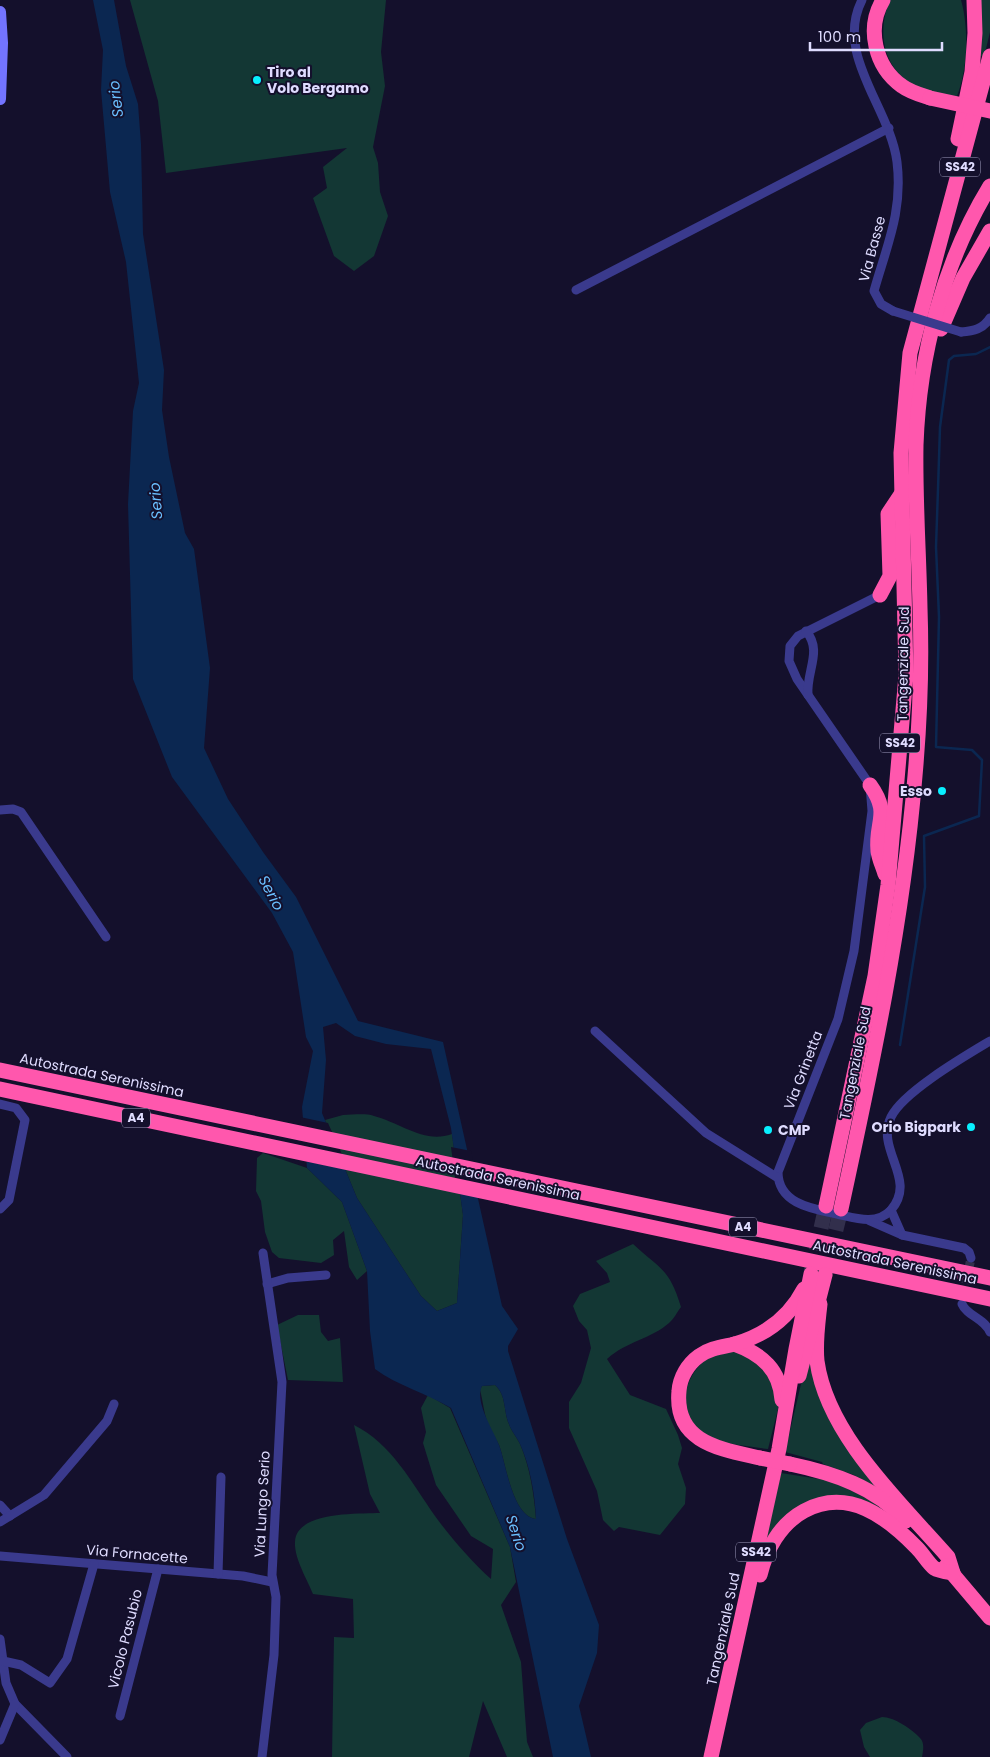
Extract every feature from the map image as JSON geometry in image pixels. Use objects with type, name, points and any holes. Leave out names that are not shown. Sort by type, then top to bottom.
[{"type":"highway","points":[[883,0],[874,24],[874,40],[878,56],[886,70],[903,88],[930,98],[990,111]]},
{"type":"highway","points":[[965,0],[969,30],[967,95]]},
{"type":"highway","points":[[930,277],[939,216],[967,95],[974,53],[974,0]]},
{"type":"highway","name":"SS42","points":[[930,277],[990,56]]},
{"type":"highway","name":"Tangenziale Sud","points":[[930,277],[910,352],[903,409],[902,493],[906,675],[888,885],[875,976],[834,1208],[888,984],[910,831],[915,774],[920,664],[916,445],[927,348],[956,255],[990,186]]},
{"type":"highway","points":[[927,348],[937,338],[963,278],[990,231]]},
{"type":"highway","points":[[880,595],[886,588],[890,576],[888,514],[902,493]]},
{"type":"highway","points":[[870,786],[880,800],[882,808],[878,851],[888,885]]},
{"type":"highway","name":"Autostrada Serenissima","points":[[0,1070],[990,1278]]},
{"type":"highway","name":"Autostrada Serenissima","points":[[0,1089],[990,1299]]},
{"type":"highway","points":[[818,1275],[803,1291],[780,1322],[763,1334],[734,1344],[708,1350],[691,1363],[684,1373],[679,1386],[679,1408],[688,1429],[709,1445],[840,1478],[880,1498],[901,1516],[953,1573],[990,1618]]},
{"type":"highway","name":"Tangenziale Sud","points":[[779,1449],[820,1304],[818,1275]]},
{"type":"highway","name":"Tangenziale Sud","points":[[711,1757],[818,1275]]},
{"type":"highway","points":[[820,1304],[816,1340],[817,1360],[825,1394],[834,1415],[850,1441],[872,1470],[948,1557],[953,1573]]},
{"type":"highway","points":[[734,1344],[764,1360],[777,1377],[782,1401],[779,1449]]},
{"type":"highway","points":[[734,1655],[746,1629],[762,1566],[770,1549],[787,1524],[808,1509],[840,1502],[872,1510],[902,1533],[935,1568],[953,1573]]},
{"type":"street","name":"Via Basse","points":[[862,0],[853,32],[858,59],[888,128],[897,161],[898,203],[890,247],[874,291],[881,304],[894,311],[961,332],[984,327],[990,318]]},
{"type":"street","points":[[0,12],[2,44],[0,99]]},
{"type":"street","points":[[576,290],[888,128]]},
{"type":"street","points":[[808,695],[808,678],[815,652],[814,645],[806,631],[880,595]]},
{"type":"street","name":"Via Grinetta","points":[[778,1178],[778,1172],[838,1019],[854,951],[872,811],[870,786],[797,679],[788,654],[793,640],[806,631]]},
{"type":"street","points":[[0,810],[13,809],[20,812],[106,937]]},
{"type":"street","points":[[595,1031],[706,1133],[778,1178],[786,1194],[808,1208],[869,1220],[902,1235],[964,1248],[969,1252],[971,1258]]},
{"type":"street","points":[[869,1220],[884,1216],[900,1193],[901,1184],[887,1141],[890,1117],[912,1094],[990,1040]]},
{"type":"street","points":[[0,1104],[16,1108],[26,1120],[9,1200],[0,1209]]},
{"type":"street","points":[[890,1210],[902,1235]]},
{"type":"street","name":"Via Lungo Serio","points":[[262,1757],[274,1655],[276,1597],[272,1582],[282,1382],[263,1253]]},
{"type":"street","points":[[267,1284],[288,1278],[326,1275]]},
{"type":"street","points":[[962,1304],[965,1309],[985,1323],[990,1332]]},
{"type":"street","points":[[0,1522],[44,1496],[106,1421],[114,1404]]},
{"type":"street","points":[[218,1574],[221,1477]]},
{"type":"street","points":[[0,1505],[10,1516]]},
{"type":"street","name":"Via Fornacette","points":[[0,1556],[218,1574],[272,1582]]},
{"type":"street","points":[[4,1661],[21,1666],[50,1683],[67,1659],[94,1564]]},
{"type":"street","name":"Vicolo Pasubio","points":[[120,1716],[158,1569]]},
{"type":"street","points":[[0,1639],[6,1683],[14,1704],[66,1757]]},
{"type":"street","points":[[0,1740],[14,1704]]},
{"type":"green space","name":"Tiro al Volo Bergamo","points":[[130,0],[386,0],[381,52],[385,86],[373,147],[378,163],[380,192],[388,216],[374,256],[354,271],[334,256],[313,198],[327,188],[323,167],[347,148],[166,173],[158,101]]},
{"type":"green space","points":[[890,0],[961,0],[964,11],[966,48],[961,85],[957,96],[917,87],[894,68],[888,57],[883,35],[886,11]]},
{"type":"green space","points":[[979,0],[990,0],[990,32],[984,57],[977,55]]},
{"type":"green space","points":[[343,1115],[370,1115],[422,1135],[442,1136],[452,1134],[463,1215],[457,1303],[437,1311],[421,1296],[357,1198],[325,1120]]},
{"type":"green space","points":[[263,1153],[307,1168],[342,1202],[367,1271],[357,1280],[349,1267],[344,1231],[333,1240],[334,1255],[321,1263],[279,1258],[272,1252],[265,1232],[261,1201],[256,1191],[257,1158]]},
{"type":"green space","points":[[633,1244],[668,1277],[681,1307],[671,1321],[655,1333],[623,1348],[607,1359],[630,1395],[666,1409],[682,1448],[678,1464],[686,1488],[685,1504],[660,1535],[619,1527],[614,1531],[603,1520],[597,1491],[569,1428],[569,1402],[581,1383],[591,1348],[587,1330],[579,1321],[573,1306],[580,1294],[610,1282],[607,1273],[596,1261]]},
{"type":"green space","points":[[298,1315],[319,1315],[321,1332],[328,1341],[340,1338],[343,1382],[288,1380],[277,1325]]},
{"type":"green space","points":[[809,1350],[812,1364],[884,1492],[854,1475],[822,1462],[785,1452]]},
{"type":"green space","points":[[735,1351],[763,1364],[778,1398],[778,1409],[768,1449],[729,1443],[708,1436],[697,1429],[686,1409],[685,1397],[688,1386],[700,1365],[714,1354]]},
{"type":"green space","points":[[495,1385],[501,1394],[507,1419],[520,1444],[529,1471],[536,1519],[528,1516],[521,1509],[516,1499],[499,1445],[487,1420],[480,1390],[482,1386]]},
{"type":"green space","points":[[428,1395],[450,1408],[510,1547],[516,1582],[501,1605],[521,1662],[527,1742],[533,1757],[507,1757],[483,1701],[469,1757],[332,1757],[334,1637],[354,1638],[353,1599],[313,1594],[299,1562],[295,1542],[298,1532],[317,1519],[344,1514],[380,1513],[370,1494],[354,1425],[379,1442],[390,1453],[448,1533],[491,1579],[493,1549],[471,1536],[436,1485],[423,1443],[426,1432],[421,1408]]},
{"type":"green space","points":[[781,1473],[829,1481],[861,1495],[883,1510],[829,1499],[765,1544]]},
{"type":"green space","points":[[882,1717],[897,1721],[908,1727],[922,1740],[922,1757],[870,1757],[864,1747],[860,1730],[866,1723]]},
{"type":"water","name":"Serio","points":[[93,0],[114,0],[126,66],[138,104],[143,234],[164,370],[162,410],[169,457],[185,533],[194,549],[210,668],[204,748],[228,799],[296,897],[358,1021],[443,1042],[502,1306],[518,1329],[508,1346],[508,1351],[567,1539],[599,1625],[597,1653],[579,1706],[591,1757],[553,1757],[510,1547],[451,1408],[393,1380],[375,1369],[370,1331],[367,1271],[342,1202],[307,1168],[302,1107],[313,1051],[306,1037],[293,952],[272,913],[172,777],[133,679],[128,504],[133,411],[139,383],[126,262],[110,192],[101,90],[103,50]],"holes":[[[336,1023],[355,1036],[386,1044],[431,1049],[451,1128],[463,1215],[457,1303],[437,1311],[421,1296],[357,1198],[322,1113],[326,1060],[323,1027]],[[495,1385],[501,1394],[510,1427],[527,1461],[536,1519],[528,1516],[521,1509],[516,1499],[499,1445],[483,1408],[480,1393],[482,1386]]]},
{"type":"pier","points":[[300,1117],[328,1123],[349,1170],[304,1161]]},
{"type":"pier","points":[[451,1147],[471,1151],[481,1197],[457,1193]]},
{"type":"waterway","points":[[900,1045],[925,887],[924,836],[979,816],[982,760],[972,750],[936,747],[939,617],[936,547],[940,427],[949,360],[954,356],[976,354],[990,347]]},
{"type":"tunnel","points":[[811,1273],[826,1206]]},
{"type":"tunnel","points":[[825,1275],[841,1209]]},
{"type":"tunnel","points":[[963,1297],[971,1258]]},
{"type":"place","name":"Tiro al Volo Bergamo","points":[[257,80]]},
{"type":"place","name":"Esso","points":[[942,791]]},
{"type":"place","name":"Orio Bigpark","points":[[971,1127]]},
{"type":"place","name":"CMP","points":[[768,1130]]}]
